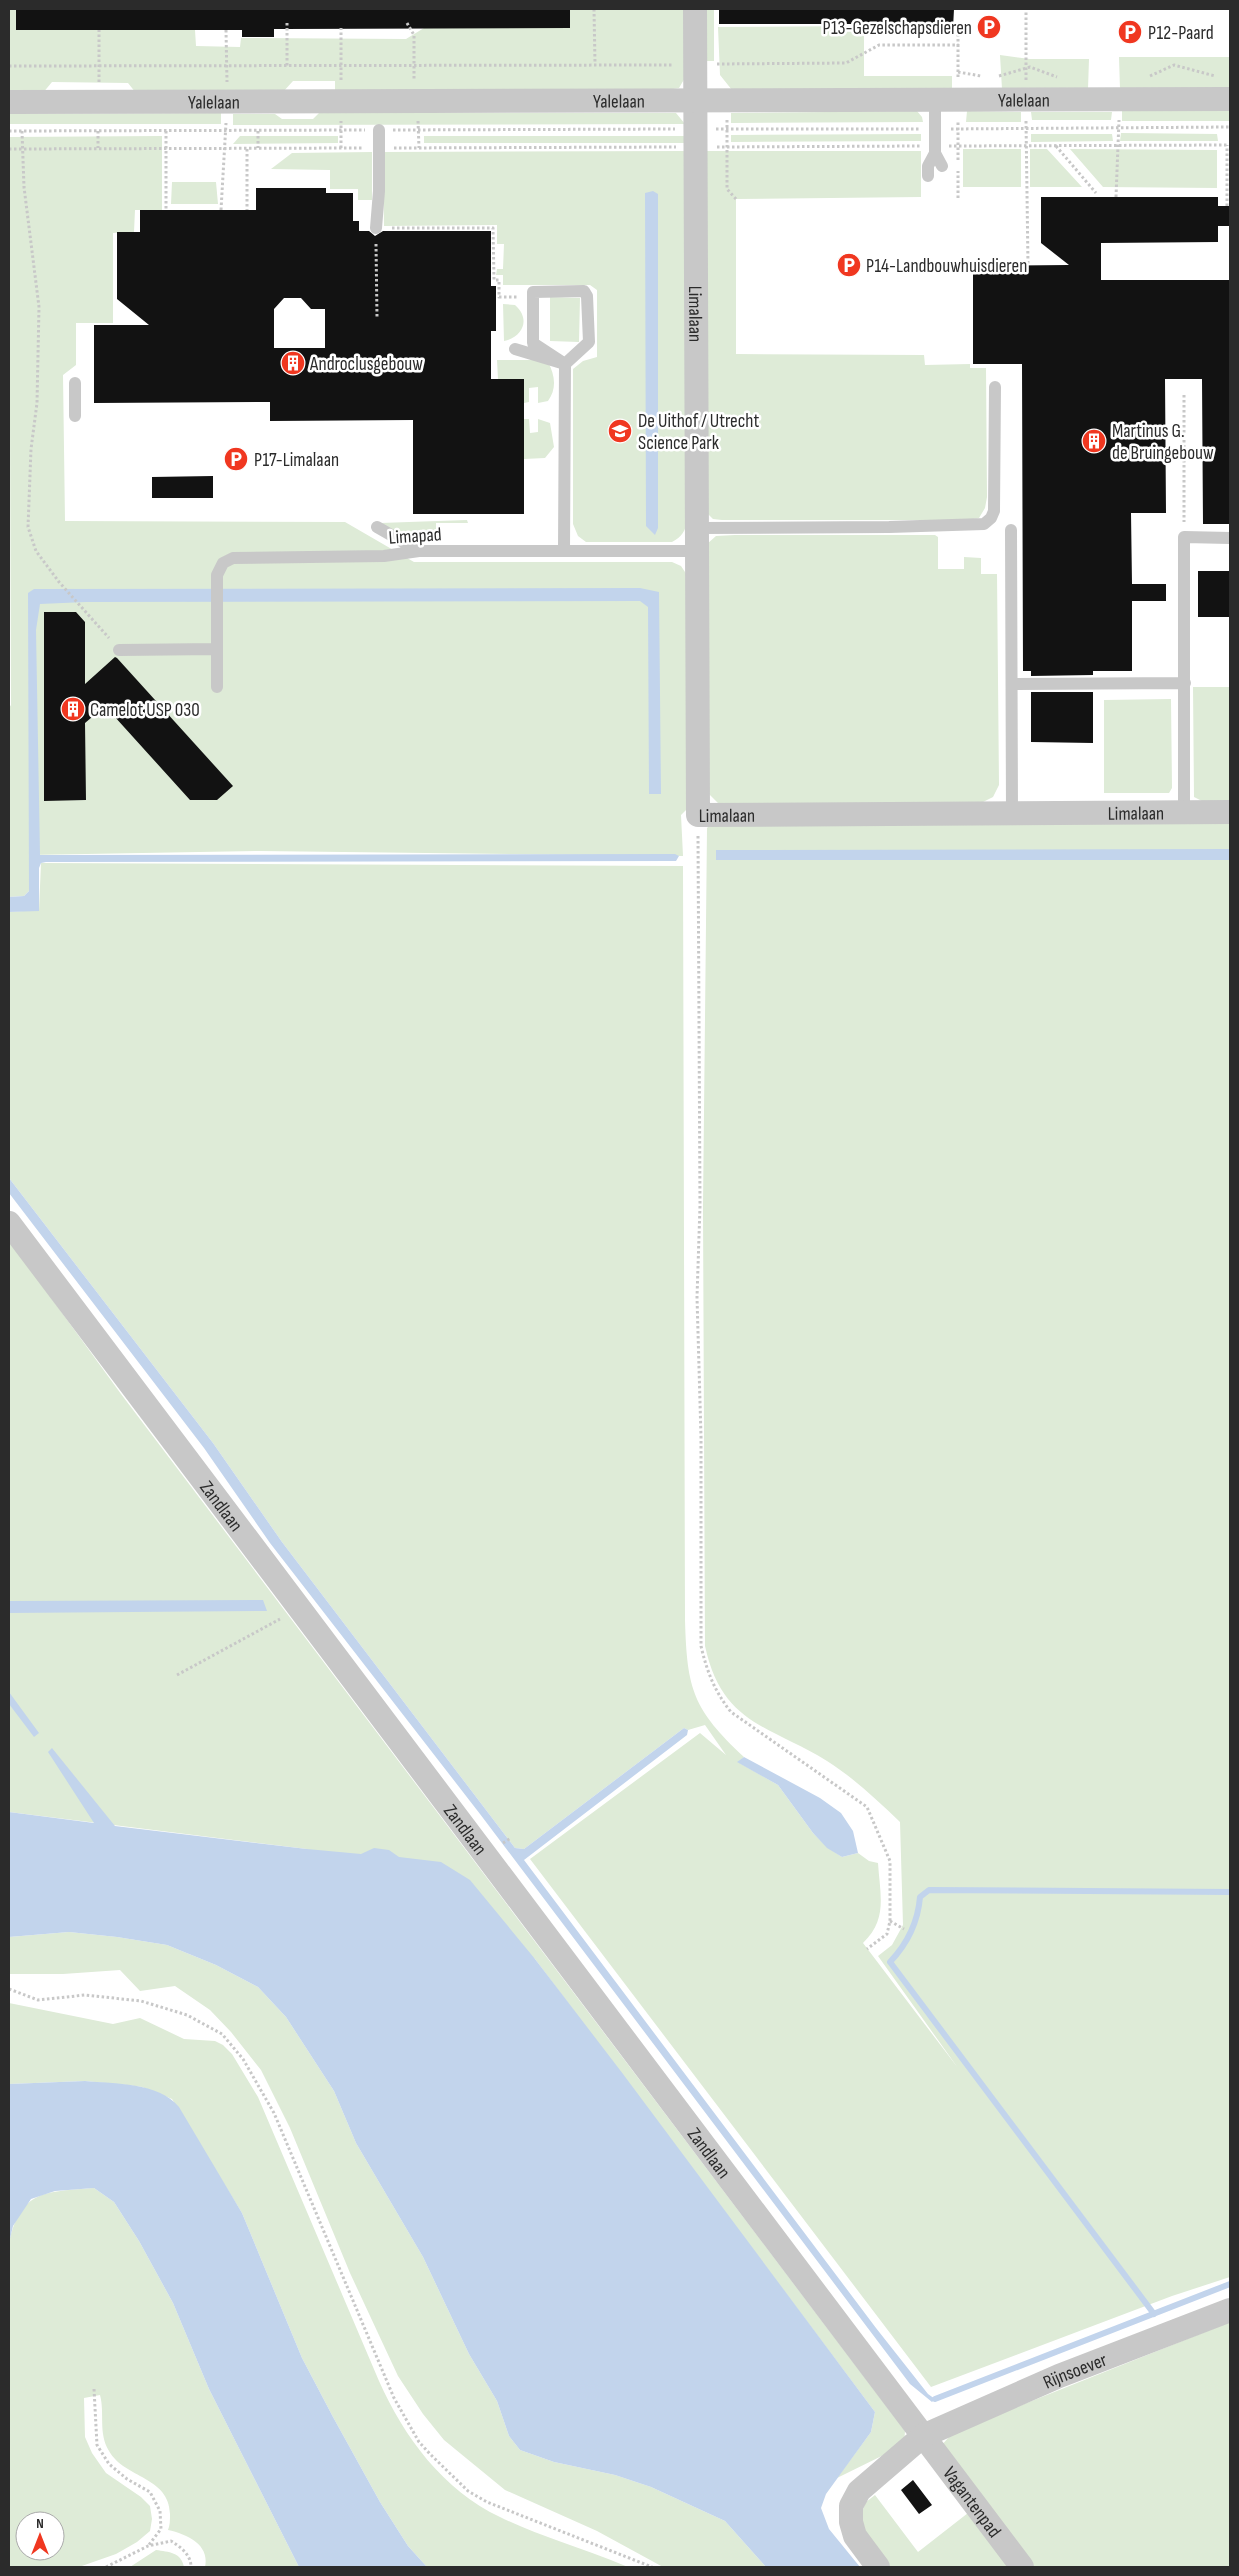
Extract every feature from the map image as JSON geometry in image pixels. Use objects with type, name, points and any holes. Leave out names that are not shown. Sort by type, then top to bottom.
[{"type":"street","name":"Limalaan","points":[[695,9],[699,528],[698,815],[1230,812]]},
{"type":"street","name":"Yalelaan","points":[[9,102],[1230,100]]},
{"type":"street","name":"Zandlaan","points":[[9,1223],[923,2436]]},
{"type":"street","name":"Rijnsoever","points":[[878,2567],[855,2536],[851,2522],[851,2506],[859,2491],[923,2436],[1059,2376],[1230,2310]]},
{"type":"street","name":"Vagantenpad","points":[[923,2436],[1022,2567]]},
{"type":"lane","points":[[935,100],[935,149],[942,166]]},
{"type":"lane","points":[[376,228],[379,191],[379,130]]},
{"type":"lane","points":[[928,176],[928,166],[935,149]]},
{"type":"lane","points":[[584,291],[587,296],[589,342],[585,348],[565,364],[533,342],[533,292],[584,291]]},
{"type":"lane","points":[[515,349],[565,364]]},
{"type":"lane","points":[[564,551],[565,364]]},
{"type":"lane","points":[[75,383],[75,416]]},
{"type":"lane","points":[[699,528],[889,527],[984,524],[991,518],[994,511],[995,387]]},
{"type":"lane","points":[[377,527],[419,551]]},
{"type":"lane","points":[[1011,530],[1012,813]]},
{"type":"lane","points":[[1184,813],[1184,538],[1230,538]]},
{"type":"lane","name":"Limapad","points":[[217,687],[217,587],[219,568],[223,563],[233,558],[384,556],[419,551],[698,551]]},
{"type":"lane","points":[[119,650],[217,649]]},
{"type":"lane","points":[[1012,684],[1185,683]]},
{"type":"path","points":[[594,9],[595,64]]},
{"type":"path","points":[[1026,9],[1028,265]]},
{"type":"path","points":[[287,23],[288,66]]},
{"type":"path","points":[[958,24],[958,198]]},
{"type":"path","points":[[98,102],[99,30]]},
{"type":"path","points":[[9,66],[846,63],[879,45],[958,45]]},
{"type":"path","points":[[1116,197],[1119,100]]},
{"type":"path","name":"Yalelaan","points":[[9,131],[379,130],[696,138],[935,129],[1230,127]]},
{"type":"path","points":[[341,130],[341,148]]},
{"type":"path","points":[[22,131],[22,149],[40,307],[37,403],[30,465],[28,527],[36,551],[59,582],[119,650]]},
{"type":"path","points":[[98,131],[98,148]]},
{"type":"path","points":[[166,131],[166,210]]},
{"type":"path","points":[[221,210],[221,178],[226,148],[226,131]]},
{"type":"path","points":[[258,131],[258,148]]},
{"type":"path","points":[[9,149],[379,148],[696,138],[935,149],[958,146],[1229,145],[1227,206]]},
{"type":"path","points":[[1055,146],[1096,193]]},
{"type":"path","points":[[247,148],[247,210]]},
{"type":"path","points":[[376,318],[376,228],[493,228],[494,280],[499,280],[499,297],[533,296]]},
{"type":"path","points":[[1184,395],[1184,538]]},
{"type":"path","points":[[698,815],[700,1206],[697,1297],[701,1437],[701,1646],[707,1674],[720,1698],[732,1712],[868,1807],[890,1861],[890,1921],[887,1934],[867,1949]]},
{"type":"path","points":[[177,1675],[267,1628]]},
{"type":"path","points":[[890,1921],[904,1929]]},
{"type":"path","points":[[9,1989],[38,2000],[85,1995],[142,2001],[187,2015],[222,2034],[243,2059],[274,2113],[383,2375],[419,2442],[468,2491],[487,2502],[652,2567]]},
{"type":"path","points":[[94,2390],[93,2412],[97,2445],[109,2464],[127,2480],[150,2492],[160,2511],[161,2529],[148,2546]]},
{"type":"path","points":[[106,2567],[148,2546],[171,2542],[182,2548],[191,2562],[191,2567]]},
{"type":"green space","points":[[9,9],[16,9],[16,30],[195,30],[196,46],[240,47],[241,38],[406,39],[424,28],[570,28],[570,9],[686,9],[686,76],[679,88],[667,90],[335,92],[335,81],[293,81],[283,92],[136,93],[128,83],[52,82],[42,94],[9,94]]},
{"type":"green space","points":[[704,9],[714,9],[714,61],[704,61]]},
{"type":"green space","points":[[864,26],[864,76],[952,76],[952,91],[732,90],[720,75],[718,27]]},
{"type":"green space","points":[[1000,55],[1030,59],[1089,59],[1088,89],[1002,89]]},
{"type":"green space","points":[[1119,57],[1230,57],[1230,89],[1120,89]]},
{"type":"green space","points":[[917,111],[922,117],[923,122],[731,123],[731,113]]},
{"type":"green space","points":[[967,111],[1021,112],[1021,122],[966,122]]},
{"type":"green space","points":[[1122,111],[1230,111],[1230,121],[1122,121]]},
{"type":"green space","points":[[1031,112],[1112,112],[1111,120],[1032,120]]},
{"type":"green space","points":[[221,113],[221,124],[9,124],[9,114]]},
{"type":"green space","points":[[319,113],[676,113],[685,124],[233,125],[233,114],[275,114],[282,119],[313,119]]},
{"type":"green space","points":[[1121,133],[1217,134],[1218,141],[1120,141]]},
{"type":"green space","points":[[921,134],[921,141],[731,142],[731,135]]},
{"type":"green space","points":[[1031,134],[1112,134],[1113,141],[1031,142]]},
{"type":"green space","points":[[162,136],[162,210],[135,210],[134,232],[113,233],[113,323],[76,323],[76,365],[63,375],[65,521],[345,522],[414,562],[672,562],[681,566],[687,575],[688,808],[681,815],[683,856],[260,851],[29,855],[29,891],[24,896],[9,897],[9,708],[11,705],[9,137]]},
{"type":"green space","points":[[240,136],[338,136],[338,143],[233,144]]},
{"type":"green space","points":[[424,136],[687,136],[687,143],[424,143]]},
{"type":"green space","points":[[963,149],[1021,149],[1021,187],[963,187]]},
{"type":"green space","points":[[1030,149],[1047,149],[1082,187],[1030,187]]},
{"type":"green space","points":[[1070,149],[1217,150],[1217,188],[1103,187]]},
{"type":"green space","points":[[686,151],[688,520],[683,533],[672,542],[586,542],[578,536],[573,524],[573,369],[583,361],[597,357],[597,290],[590,285],[503,285],[503,275],[496,275],[497,269],[503,269],[504,244],[497,244],[497,225],[384,226],[383,152]]},
{"type":"green space","points":[[706,151],[921,151],[921,197],[736,199],[736,354],[924,355],[925,365],[970,364],[970,368],[986,368],[987,497],[985,508],[979,518],[967,520],[722,520],[713,519],[707,513]]},
{"type":"green space","points":[[372,152],[372,200],[358,200],[358,189],[330,189],[330,170],[271,169],[292,153]]},
{"type":"green space","points":[[172,182],[216,182],[218,204],[171,204]]},
{"type":"green space","points":[[550,297],[580,298],[579,342],[550,341]]},
{"type":"green space","points":[[503,304],[515,305],[520,310],[524,321],[523,327],[516,336],[504,341]]},
{"type":"green space","points":[[497,360],[538,360],[548,362],[552,372],[554,387],[548,401],[538,403],[538,387],[529,388],[529,402],[524,403],[524,379],[498,379]]},
{"type":"green space","points":[[524,419],[529,419],[530,433],[538,432],[538,419],[550,423],[554,447],[545,458],[524,459]]},
{"type":"green space","points":[[467,520],[468,523],[436,523],[436,542],[416,542],[380,523]]},
{"type":"green space","points":[[935,535],[938,537],[938,569],[964,569],[964,557],[981,558],[981,574],[997,574],[999,785],[993,797],[981,803],[718,803],[707,792],[707,544],[716,536]]},
{"type":"green space","points":[[1193,687],[1230,687],[1230,803],[1202,801],[1194,797]]},
{"type":"green space","points":[[1171,699],[1172,788],[1169,793],[1104,793],[1104,700]]},
{"type":"green space","points":[[1230,819],[1230,2277],[1172,2296],[931,2387],[530,1859],[700,1733],[726,1755],[705,1725],[688,1730],[684,1728],[524,1849],[515,1848],[282,1542],[213,1443],[9,1178],[9,912],[39,910],[41,863],[683,866],[685,1620],[691,1681],[703,1711],[744,1757],[738,1762],[778,1785],[813,1833],[827,1847],[842,1857],[858,1853],[869,1861],[878,1863],[881,1906],[876,1925],[863,1943],[958,2068],[878,1956],[892,1945],[903,1925],[900,1822],[847,1775],[827,1761],[750,1719],[736,1707],[723,1692],[713,1672],[705,1646],[703,1208],[707,828],[713,821]]},
{"type":"green space","points":[[9,1240],[121,1394],[905,2431],[904,2445],[837,2478],[871,2432],[875,2412],[535,1959],[307,1849],[9,1812]]},
{"type":"green space","points":[[69,1932],[167,1945],[216,1965],[258,1987],[286,2017],[334,2091],[356,2143],[423,2257],[469,2354],[497,2401],[509,2436],[520,2450],[554,2462],[615,2475],[651,2487],[725,2521],[766,2567],[663,2567],[597,2531],[505,2490],[444,2440],[423,2414],[398,2376],[350,2273],[290,2128],[261,2070],[231,2032],[210,2010],[175,1986],[140,1991],[120,1970],[63,1974],[9,1974],[9,1937]]},
{"type":"green space","points":[[9,2003],[113,2024],[140,2018],[184,2039],[215,2041],[223,2045],[232,2054],[258,2097],[379,2381],[400,2422],[413,2442],[443,2477],[479,2506],[531,2531],[628,2567],[427,2567],[408,2546],[380,2502],[333,2417],[302,2358],[242,2213],[172,2099],[142,2087],[85,2081],[9,2084]]},
{"type":"green space","points":[[94,2188],[114,2202],[139,2241],[173,2303],[209,2389],[299,2567],[205,2567],[206,2559],[204,2552],[195,2541],[182,2534],[168,2530],[170,2514],[168,2502],[162,2492],[125,2467],[109,2451],[104,2437],[100,2395],[84,2398],[85,2437],[92,2453],[106,2473],[141,2497],[150,2506],[152,2519],[150,2531],[137,2542],[116,2554],[79,2567],[9,2567],[9,2243],[14,2225],[21,2212],[29,2203],[49,2193]]},
{"type":"green space","points":[[1230,2322],[1230,2567],[1032,2567],[940,2447],[949,2437],[964,2428]]},
{"type":"green space","points":[[875,2495],[918,2552],[968,2513],[1009,2567],[885,2567],[859,2519],[866,2502]]},
{"type":"green space","points":[[156,2550],[170,2552],[177,2556],[184,2567],[130,2567]]},
{"type":"water","points":[[653,191],[658,194],[658,528],[655,535],[646,526],[645,193]]},
{"type":"water","points":[[640,588],[659,592],[661,794],[649,794],[648,607],[640,601],[86,602],[40,604],[36,630],[40,855],[675,854],[679,856],[676,861],[46,862],[41,863],[39,868],[39,911],[9,912],[9,897],[24,896],[29,891],[28,593],[34,589]]},
{"type":"water","points":[[1230,849],[1230,860],[716,860],[716,850]]},
{"type":"water","points":[[9,1178],[213,1443],[282,1542],[515,1848],[524,1849],[684,1728],[688,1730],[687,1735],[524,1860],[876,2328],[928,2394],[935,2399],[932,2402],[910,2384],[480,1814],[270,1543],[204,1448],[9,1193]]},
{"type":"water","points":[[263,1600],[267,1611],[9,1613],[9,1601]]},
{"type":"water","points":[[9,1692],[39,1733],[34,1737],[9,1704]]},
{"type":"water","points":[[52,1748],[115,1826],[361,1854],[374,1848],[389,1850],[399,1857],[441,1862],[470,1880],[535,1959],[623,2074],[875,2412],[871,2432],[826,2494],[821,2508],[829,2529],[860,2567],[766,2567],[725,2521],[651,2487],[615,2475],[554,2462],[520,2450],[509,2436],[497,2401],[469,2354],[423,2257],[356,2143],[334,2091],[286,2017],[258,1987],[216,1965],[167,1945],[69,1932],[9,1937],[9,1812],[94,1823],[48,1752]]},
{"type":"water","points":[[744,1757],[820,1798],[841,1813],[853,1831],[858,1853],[842,1857],[827,1848],[813,1833],[778,1785],[737,1762]]},
{"type":"water","points":[[85,2081],[122,2084],[148,2089],[160,2093],[179,2107],[242,2213],[302,2358],[333,2417],[380,2502],[408,2546],[427,2567],[299,2567],[209,2389],[173,2303],[139,2241],[114,2202],[94,2188],[55,2191],[31,2199],[13,2226],[9,2243],[9,2084]]},
{"type":"building","points":[[16,9],[570,9],[570,28],[274,29],[274,37],[242,37],[242,30],[16,30]]},
{"type":"building","points":[[719,9],[954,9],[953,28],[867,28],[867,24],[719,24]]},
{"type":"building","name":"Androclusgebouw","points":[[256,188],[326,188],[326,193],[353,193],[353,221],[359,221],[359,231],[369,231],[375,236],[383,231],[491,231],[491,286],[496,286],[496,331],[491,331],[491,379],[524,379],[524,514],[413,514],[413,420],[270,421],[270,402],[94,403],[94,325],[149,325],[117,299],[117,232],[140,232],[140,210],[256,210]],"holes":[[[284,298],[301,298],[311,309],[325,309],[325,348],[274,348],[274,309]]]},
{"type":"building","name":"Martinus G. de Bruingebouw","points":[[1041,197],[1218,197],[1218,206],[1230,206],[1230,226],[1218,226],[1218,242],[1101,243],[1101,280],[1230,280],[1230,524],[1203,524],[1202,379],[1165,379],[1166,513],[1131,513],[1132,584],[1166,584],[1166,601],[1132,601],[1132,671],[1093,671],[1093,675],[1031,676],[1031,671],[1023,671],[1022,364],[973,364],[973,266],[1069,265],[1041,243]]},
{"type":"building","points":[[213,476],[213,498],[152,498],[152,477]]},
{"type":"building","points":[[1198,571],[1230,571],[1230,617],[1198,617]]},
{"type":"building","name":"Camelot USP 030","points":[[44,612],[76,612],[85,622],[85,684],[115,657],[117,658],[233,786],[217,800],[190,800],[105,706],[85,723],[86,800],[44,801]]},
{"type":"building","points":[[1031,692],[1093,692],[1093,743],[1031,742]]},
{"type":"building","points":[[913,2480],[932,2505],[919,2514],[901,2490]]},
{"type":"waterway","points":[[1154,2314],[890,1962],[902,1948],[911,1932],[917,1915],[920,1897],[929,1890],[1230,1892]]},
{"type":"waterway","points":[[935,2399],[1230,2284]]},
{"type":"place","name":"P13-Gezelschapsdieren","points":[[989,27]]},
{"type":"place","name":"P12-Paard","points":[[1130,32]]},
{"type":"place","name":"P14-Landbouwhuisdieren","points":[[849,265]]},
{"type":"place","name":"Androclusgebouw","points":[[293,363]]},
{"type":"place","name":"De Uithof / Utrecht Science Park","points":[[620,431]]},
{"type":"place","name":"Martinus G. de Bruingebouw","points":[[1094,441]]},
{"type":"place","name":"P17-Limalaan","points":[[236,459]]},
{"type":"place","name":"Camelot USP 030","points":[[73,709]]}]
